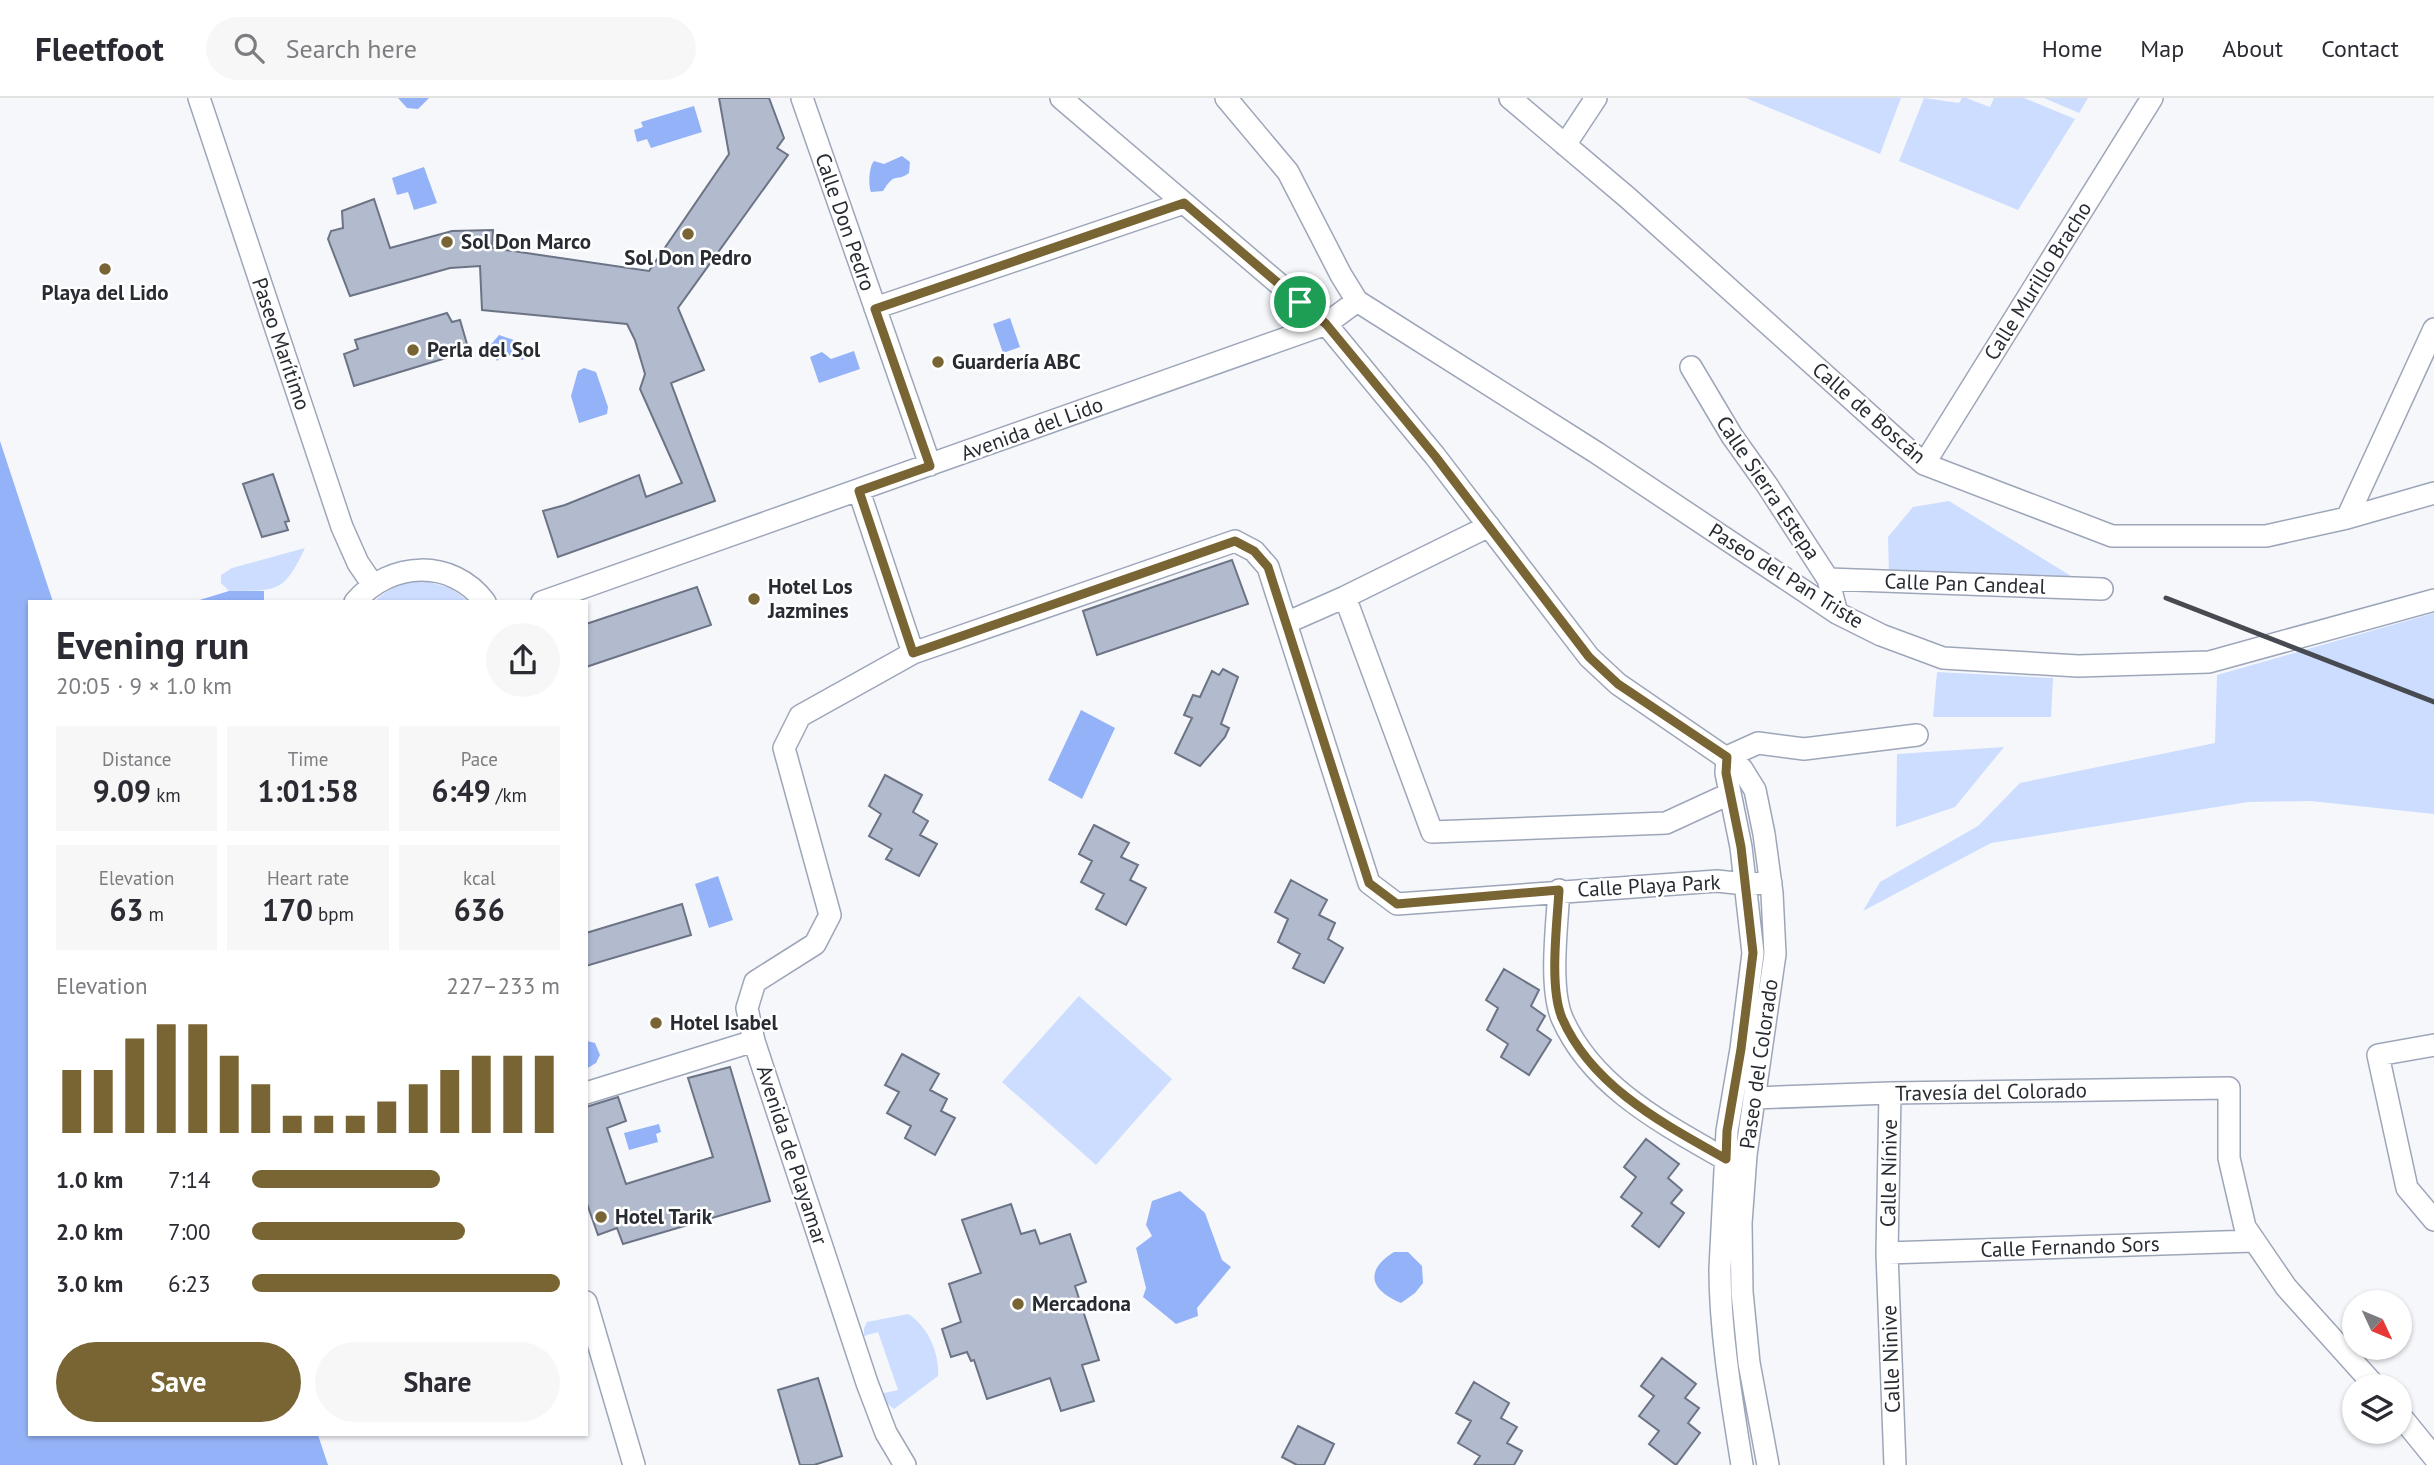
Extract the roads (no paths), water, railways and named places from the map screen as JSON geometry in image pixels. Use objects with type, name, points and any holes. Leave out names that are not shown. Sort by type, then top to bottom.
[{"type":"street","name":"Paseo Marítimo","points":[[199,98],[342,527],[358,563],[373,585]]},
{"type":"street","name":"Calle Don Pedro","points":[[802,98],[930,466]]},
{"type":"street","points":[[1061,98],[1326,324],[1435,456],[1589,657],[1618,684],[1727,757],[1758,743],[1804,749],[1917,735]]},
{"type":"street","points":[[1226,98],[1288,172],[1357,301]]},
{"type":"street","name":"Calle de Boscán","points":[[1510,98],[1649,217],[1924,464],[2112,536],[2266,536],[2347,518],[2434,494]]},
{"type":"street","points":[[1565,145],[1596,98]]},
{"type":"street","name":"Calle Murillo Bracho","points":[[1924,464],[2152,98]]},
{"type":"street","points":[[875,309],[1184,203]]},
{"type":"street","name":"Avenida del Lido","points":[[548,600],[1326,324],[1357,301]]},
{"type":"street","name":"Paseo del Pan Triste","points":[[1357,301],[1597,453],[1837,613],[1881,635],[1943,658],[2078,666],[2209,662],[2434,600]]},
{"type":"street","points":[[2347,518],[2434,329]]},
{"type":"street","name":"Calle Sierra Estepa","points":[[1691,367],[1732,436],[1828,579],[1837,613]]},
{"type":"street","points":[[859,491],[913,653]]},
{"type":"street","points":[[1286,623],[1489,526]]},
{"type":"street","name":"Calle Playa Park","points":[[913,653],[1235,541],[1254,551],[1268,567],[1369,883],[1397,904],[1559,890],[1717,881],[1771,883]]},
{"type":"street","points":[[357,600],[373,585],[399,572],[429,569],[457,577],[483,600]]},
{"type":"street","name":"Calle Pan Candeal","points":[[1828,579],[2102,589]]},
{"type":"street","points":[[1345,597],[1432,832],[1666,823],[1729,793]]},
{"type":"street","name":"Avenida de Playamar","points":[[905,1465],[886,1433],[867,1383],[754,1041],[747,1008],[755,982],[815,944],[830,915],[784,748],[800,716],[913,653]]},
{"type":"street","name":"Paseo del Colorado","points":[[1727,757],[1726,773],[1741,847],[1753,953],[1727,1131],[1720,1289],[1742,1465]]},
{"type":"street","name":"Paseo del Colorado","points":[[1727,757],[1742,769],[1755,790],[1765,834],[1771,883],[1775,954],[1746,1155],[1741,1223],[1742,1292],[1749,1363],[1768,1465]]},
{"type":"street","points":[[1559,890],[1555,972],[1562,1017],[1582,1051],[1612,1086],[1643,1110],[1726,1159]]},
{"type":"street","points":[[588,1092],[754,1041]]},
{"type":"street","points":[[2434,1045],[2378,1055],[2407,1188],[2434,1220]]},
{"type":"street","name":"Travesía del Colorado","points":[[1754,1098],[2229,1087],[2229,1158],[2245,1227],[2253,1241]]},
{"type":"street","name":"Calle Nínive","points":[[1887,1253],[1890,1093]]},
{"type":"street","points":[[2253,1241],[2286,1287],[2364,1374]]},
{"type":"street","name":"Calle Fernando Sors","points":[[1887,1253],[2253,1241]]},
{"type":"street","name":"Calle Ninive","points":[[1887,1253],[1895,1465]]},
{"type":"street","points":[[588,1309],[634,1465]]},
{"type":"street","points":[[2412,1430],[2434,1458],[2416,1465]]},
{"type":"water","points":[[398,98],[429,98],[418,109],[407,108]]},
{"type":"water","points":[[694,106],[702,132],[651,148],[647,139],[637,142],[634,130],[643,127],[641,122]]},
{"type":"water","points":[[902,156],[910,162],[909,173],[894,179],[883,191],[871,192],[870,176],[874,161],[884,164]]},
{"type":"water","points":[[424,167],[437,203],[414,210],[408,192],[397,195],[392,178]]},
{"type":"water","points":[[1010,318],[1020,347],[1003,353],[993,324]]},
{"type":"water","points":[[499,335],[529,345],[523,360],[505,354],[497,361],[488,348]]},
{"type":"water","points":[[854,351],[860,369],[819,383],[810,357],[822,352],[831,359]]},
{"type":"water","points":[[584,368],[596,372],[608,407],[607,414],[579,423],[571,396],[578,371]]},
{"type":"water","points":[[0,441],[52,600],[28,600],[28,1436],[318,1436],[328,1465],[0,1465]]},
{"type":"water","points":[[229,591],[264,591],[264,600],[200,600]]},
{"type":"water","points":[[1081,710],[1115,728],[1082,799],[1048,780]]},
{"type":"water","points":[[718,876],[733,920],[709,928],[695,884]]},
{"type":"water","points":[[588,1041],[595,1043],[600,1055],[596,1063],[588,1068]]},
{"type":"water","points":[[659,1124],[661,1132],[656,1134],[658,1142],[629,1150],[624,1133]]},
{"type":"water","points":[[1180,1191],[1205,1213],[1222,1260],[1231,1267],[1197,1308],[1198,1316],[1176,1324],[1143,1297],[1146,1288],[1136,1248],[1152,1236],[1146,1225],[1152,1201]]},
{"type":"water","points":[[1394,1252],[1408,1252],[1422,1266],[1423,1283],[1401,1303],[1383,1292],[1375,1280],[1378,1266]]},
{"type":"railway","points":[[2166,598],[2434,702]]},
{"type":"place","name":"Sol Don Pedro","points":[[688,234]]},
{"type":"place","name":"Sol Don Marco","points":[[447,242]]},
{"type":"place","name":"Playa del Lido","points":[[105,269]]},
{"type":"place","name":"Perla del Sol","points":[[413,350]]},
{"type":"place","name":"Guardería ABC","points":[[938,362]]},
{"type":"place","name":"Hotel Los Jazmines","points":[[754,599]]},
{"type":"place","name":"Hotel Isabel","points":[[656,1023]]},
{"type":"place","name":"Hotel Tarik","points":[[601,1217]]},
{"type":"place","name":"Mercadona","points":[[1018,1304]]}]
